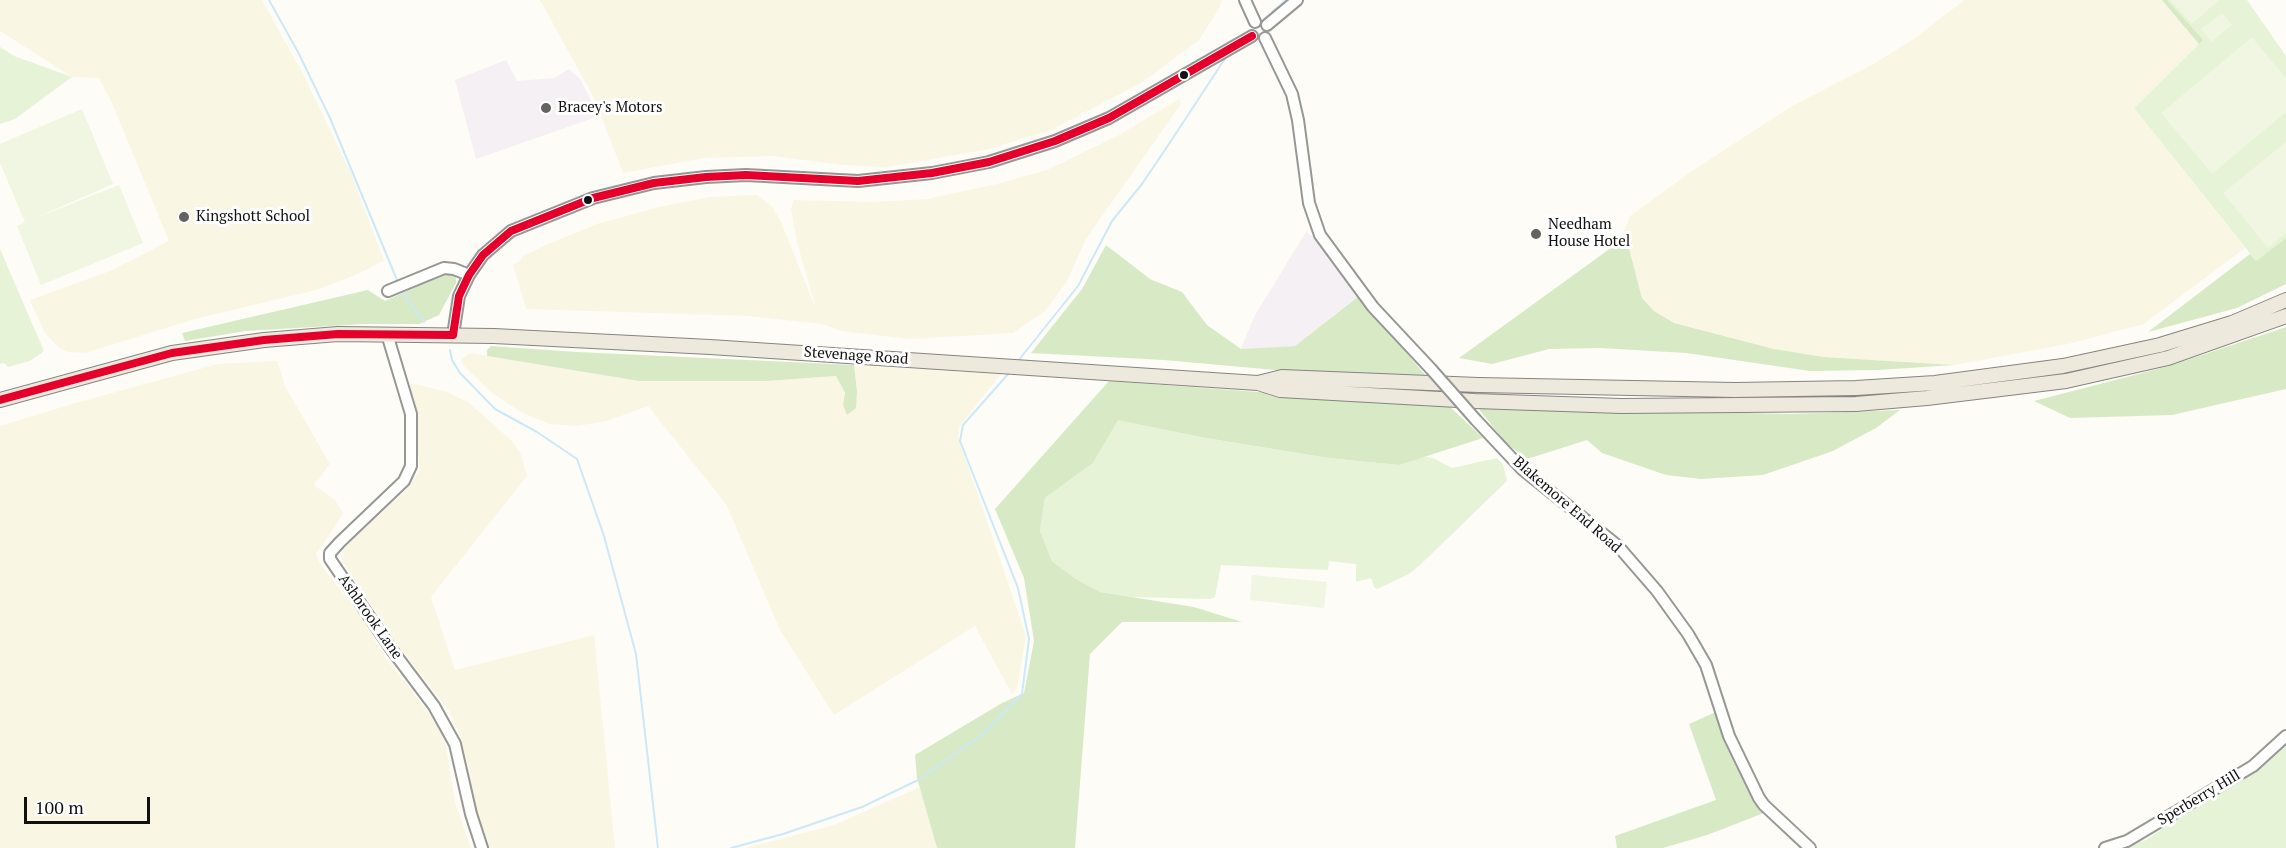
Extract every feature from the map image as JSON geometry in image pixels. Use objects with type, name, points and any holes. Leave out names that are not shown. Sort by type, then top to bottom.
[{"type":"main road","points":[[1258,382],[1282,377],[1500,386],[1724,390],[1856,388],[1935,383],[2063,366],[2160,345],[2232,323],[2286,300]]},
{"type":"main road","points":[[1258,382],[1280,390],[1475,401],[1621,406],[1856,404],[2066,381],[2168,358],[2286,316]]},
{"type":"main road","name":"Stevenage Road","points":[[0,400],[172,353],[264,340],[338,334],[453,336],[710,347],[1258,382]]},
{"type":"street","points":[[1245,0],[1255,22]]},
{"type":"street","points":[[1267,25],[1297,0]]},
{"type":"street","points":[[1255,22],[1259,21],[1267,25]]},
{"type":"street","points":[[1255,22],[1250,31],[1256,39],[1265,38],[1268,34],[1267,25]]},
{"type":"street","points":[[453,336],[459,296],[469,275],[483,255],[511,231],[593,198],[620,190],[664,182],[736,176],[858,181],[932,173],[989,162],[1055,141],[1109,118],[1252,36]]},
{"type":"street","name":"Blakemore End Road","points":[[1265,38],[1292,94],[1298,120],[1309,203],[1320,235],[1373,307],[1522,469],[1618,546],[1657,591],[1688,634],[1706,665],[1730,736],[1759,798],[1810,848]]},
{"type":"street","points":[[388,291],[444,268],[454,268],[469,275]]},
{"type":"street","name":"Ashbrook Lane","points":[[387,334],[411,414],[411,466],[404,481],[340,542],[330,553],[330,559],[392,650],[434,706],[455,744],[471,814],[482,848]]},
{"type":"street","name":"Sperberry Hill","points":[[2104,848],[2127,841],[2253,766],[2286,736]]},
{"type":"shaded area","name":"Kingshott School","points":[[0,0],[262,0],[303,74],[351,173],[384,261],[320,289],[195,319],[85,353],[68,352],[59,348],[44,332],[30,300],[110,271],[169,241],[111,101],[99,78],[72,77],[0,31]]},
{"type":"shaded area","points":[[540,0],[1222,0],[1199,40],[1143,82],[1051,130],[989,149],[887,167],[842,165],[772,156],[704,158],[623,173],[595,100]]},
{"type":"shaded area","points":[[1964,0],[2162,0],[2199,44],[2134,108],[2245,248],[2144,324],[2068,344],[1954,365],[1824,357],[1774,349],[1674,323],[1654,311],[1642,298],[1624,231],[1630,216],[1692,171],[1792,106],[1870,66],[1914,39]]},
{"type":"shaded area","points":[[506,60],[517,81],[554,78],[569,69],[580,79],[599,116],[476,159],[455,80]]},
{"type":"shaded area","points":[[1179,99],[1181,104],[1086,239],[1066,283],[1045,311],[1013,333],[909,339],[841,331],[822,324],[748,316],[526,309],[513,265],[523,256],[597,224],[659,207],[710,197],[757,195],[772,206],[781,222],[816,309],[797,242],[791,208],[794,200],[872,202],[927,199],[997,184],[1047,170],[1119,135]]},
{"type":"shaded area","points":[[1306,232],[1312,236],[1317,235],[1361,294],[1295,346],[1241,349],[1254,317]]},
{"type":"shaded area","points":[[470,353],[639,381],[767,381],[836,376],[845,393],[843,405],[857,391],[854,365],[1001,374],[959,427],[958,436],[1026,636],[1017,688],[1012,694],[975,626],[834,715],[780,630],[726,504],[648,406],[607,421],[577,426],[549,424],[521,412],[492,393],[462,364],[461,360]]},
{"type":"shaded area","points":[[277,361],[286,388],[330,464],[314,485],[335,500],[343,513],[316,554],[319,562],[359,614],[385,657],[433,718],[445,741],[455,802],[471,848],[0,848],[0,426],[218,364]]},
{"type":"shaded area","points":[[410,383],[447,392],[468,402],[510,439],[520,452],[527,476],[431,597],[455,670],[594,635],[615,848],[488,848],[472,807],[469,769],[460,735],[449,711],[397,644],[342,561],[342,550],[407,488],[420,470]]},
{"type":"shaded area","points":[[920,787],[937,848],[745,848],[834,825]]},
{"type":"green space","points":[[2162,0],[2247,0],[2286,56],[2286,238],[2256,261],[2134,108],[2199,44]]},
{"type":"green space","points":[[2162,0],[2167,0],[2203,40],[2199,44]]},
{"type":"green space","points":[[2170,0],[2219,0],[2192,24]]},
{"type":"green space","points":[[2222,13],[2232,25],[2211,42],[2201,29]]},
{"type":"green space","points":[[2252,37],[2286,78],[2286,112],[2212,174],[2161,113]]},
{"type":"green space","points":[[0,47],[14,56],[72,77],[15,119],[0,124]]},
{"type":"green space","points":[[82,109],[113,184],[33,219],[119,185],[143,243],[41,285],[17,226],[25,222],[0,163],[0,144]]},
{"type":"green space","points":[[2286,142],[2286,233],[2268,248],[2223,193]]},
{"type":"green space","points":[[1626,237],[1642,298],[1654,311],[1674,323],[1774,349],[1824,357],[1954,365],[1878,370],[1810,371],[1686,353],[1600,348],[1549,349],[1492,364],[1459,358]]},
{"type":"green space","points":[[2286,238],[2286,284],[2237,308],[2148,332],[2250,254],[2256,261]]},
{"type":"green space","points":[[1106,245],[1150,279],[1182,292],[1207,325],[1241,349],[1295,346],[1359,296],[1426,376],[1286,371],[1164,360],[1031,353],[1082,289]]},
{"type":"green space","points":[[0,249],[44,351],[30,361],[8,367],[4,363],[0,364]]},
{"type":"green space","points":[[443,271],[456,275],[456,283],[439,315],[419,324],[364,324],[246,331],[185,341],[182,333],[368,290],[385,301],[416,287]]},
{"type":"green space","points":[[2286,327],[2286,389],[2172,415],[2070,418],[2034,401],[2169,366]]},
{"type":"green space","points":[[491,346],[854,365],[856,408],[847,415],[843,405],[845,393],[836,376],[767,381],[639,381],[487,356],[487,350]]},
{"type":"green space","points":[[1109,381],[1449,406],[1483,438],[1399,465],[1328,458],[1206,438],[1118,420],[1093,463],[1045,498],[1040,531],[1052,561],[1076,579],[1100,592],[1194,607],[1242,622],[1122,622],[1090,654],[1075,848],[937,848],[917,778],[915,755],[1002,703],[1024,693],[1034,641],[1024,578],[995,509]]},
{"type":"green space","points":[[1477,407],[1791,414],[1900,410],[1876,428],[1833,451],[1763,475],[1701,479],[1666,475],[1602,453],[1587,440],[1527,459],[1506,443]]},
{"type":"green space","points":[[1118,419],[1206,438],[1328,458],[1399,465],[1424,456],[1452,468],[1497,458],[1503,464],[1507,481],[1419,566],[1409,574],[1377,589],[1371,578],[1356,582],[1356,564],[1329,561],[1328,570],[1221,565],[1215,597],[1210,599],[1132,597],[1100,592],[1076,579],[1052,561],[1040,531],[1045,498],[1093,463]]},
{"type":"green space","points":[[1252,575],[1327,582],[1324,608],[1250,600]]},
{"type":"green space","points":[[1716,712],[1755,801],[1764,813],[1707,835],[1663,848],[1617,848],[1615,836],[1716,800],[1689,724]]},
{"type":"green space","points":[[2286,740],[2286,848],[2123,848],[2146,840],[2231,782],[2264,764]]},
{"type":"waterway","points":[[269,0],[298,52],[330,118],[397,280]]},
{"type":"waterway","points":[[1272,12],[1286,0]]},
{"type":"waterway","points":[[1018,361],[1078,286],[1112,221],[1142,184],[1226,57]]},
{"type":"waterway","points":[[403,294],[424,322]]},
{"type":"waterway","points":[[450,350],[452,360],[460,373],[495,409],[537,432],[577,459],[604,536],[636,654],[658,848]]},
{"type":"waterway","points":[[731,848],[783,834],[862,807],[918,780],[983,734],[1022,694],[1029,639],[1018,588],[960,441],[963,425],[1009,373]]},
{"type":"transit line","points":[[453,335],[459,296],[469,275],[483,255],[511,231],[593,198],[654,183],[706,177],[746,175],[858,181],[932,173],[989,162],[1055,141],[1109,118],[1252,36]]},
{"type":"transit line","points":[[0,400],[172,353],[264,340],[338,334],[453,335]]},
{"type":"place","name":"Bracey's Motors","points":[[546,108]]},
{"type":"place","name":"Kingshott School","points":[[184,217]]},
{"type":"place","name":"Needham House Hotel","points":[[1536,234]]}]
